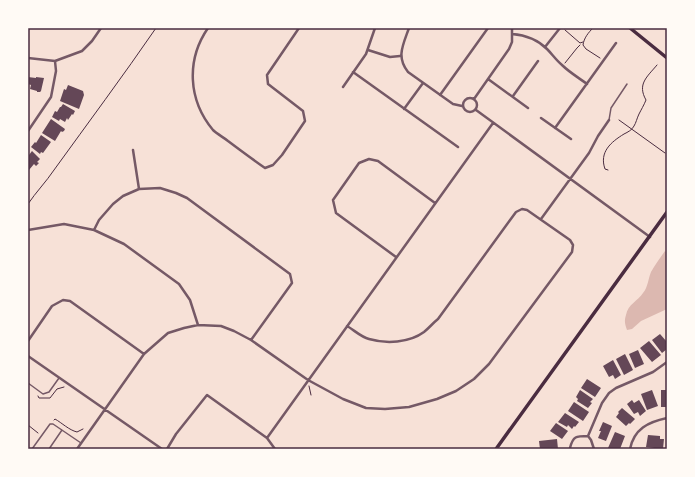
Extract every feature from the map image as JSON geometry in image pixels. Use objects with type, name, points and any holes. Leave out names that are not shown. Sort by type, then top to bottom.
[{"type":"main road","points":[[630,28],[667,58]]},
{"type":"main road","points":[[496,449],[667,212]]},
{"type":"street","points":[[28,58],[54,61],[82,51],[92,41],[101,28]]},
{"type":"street","points":[[208,28],[202,36],[192,70],[196,100],[200,110],[214,130],[264,168],[273,165],[282,155],[305,121],[303,111],[268,84],[267,75],[299,28]]},
{"type":"street","points":[[343,87],[368,50],[375,28]]},
{"type":"street","points":[[409,28],[400,56],[408,72],[453,104],[462,106],[468,113],[476,110]]},
{"type":"street","points":[[440,95],[488,28]]},
{"type":"street","points":[[474,99],[509,49],[512,42],[512,28]]},
{"type":"street","points":[[545,47],[561,28]]},
{"type":"street","points":[[512,34],[530,37],[545,47],[563,66],[587,84]]},
{"type":"street","points":[[555,128],[616,43]]},
{"type":"street","points":[[368,50],[390,57],[400,56]]},
{"type":"street","points":[[28,131],[51,97],[56,71],[54,61]]},
{"type":"street","points":[[513,96],[538,61]]},
{"type":"street","points":[[353,72],[458,148]]},
{"type":"street","points":[[488,79],[528,108]]},
{"type":"street","points":[[404,109],[423,83]]},
{"type":"street","points":[[462,106],[465,100],[469,98],[474,99]]},
{"type":"street","points":[[474,99],[477,104],[476,110]]},
{"type":"street","points":[[476,110],[650,237]]},
{"type":"street","points":[[541,118],[571,139]]},
{"type":"street","points":[[541,219],[589,153],[609,120]]},
{"type":"street","points":[[267,438],[493,123]]},
{"type":"street","points":[[133,150],[139,189]]},
{"type":"street","points":[[396,257],[336,213],[333,200],[359,163],[369,159],[378,161],[435,203]]},
{"type":"street","points":[[94,230],[99,220],[113,204],[123,196],[139,189],[160,188],[187,198],[290,274],[292,283],[251,340]]},
{"type":"street","points":[[77,449],[144,354],[168,333],[198,325],[221,326],[234,331],[251,340],[308,380],[343,399],[366,408],[384,409],[409,407],[437,399],[456,391],[474,380],[489,364],[572,252],[573,245],[570,240],[541,219],[527,210],[522,209],[516,212],[438,319],[423,332],[408,340],[388,342],[368,339],[347,326]]},
{"type":"street","points":[[28,230],[64,224],[94,230],[124,244],[178,284],[190,300],[198,325]]},
{"type":"street","points":[[28,341],[52,306],[63,300],[70,301],[144,354]]},
{"type":"street","points":[[28,356],[162,449]]},
{"type":"street","points":[[588,436],[602,403],[609,393],[616,388],[653,372],[667,362]]},
{"type":"street","points":[[167,449],[176,434],[207,395],[267,438],[275,449]]},
{"type":"street","points":[[630,449],[631,442],[639,430],[653,422],[667,418]]},
{"type":"street","points":[[570,449],[574,438],[588,436]]},
{"type":"street","points":[[588,436],[594,449]]},
{"type":"lane","points":[[609,120],[611,108],[627,84]]},
{"type":"lane","points":[[28,383],[43,394],[49,392],[59,378]]},
{"type":"lane","points":[[32,449],[50,424],[53,424],[81,443]]},
{"type":"lane","points":[[49,449],[62,430]]},
{"type":"path","points":[[28,204],[104,103],[156,28]]},
{"type":"path","points":[[561,28],[582,46],[583,45],[586,49],[604,61]]},
{"type":"path","points":[[563,66],[593,28]]},
{"type":"path","points":[[608,170],[605,169],[604,157],[608,147],[614,140],[635,126],[638,115],[646,100],[642,87],[645,80],[657,65]]},
{"type":"path","points":[[619,120],[665,153]]},
{"type":"path","points":[[308,380],[311,395]]},
{"type":"path","points":[[50,421],[55,419],[77,432],[83,429]]},
{"type":"path","points":[[28,425],[39,433]]},
{"type":"shaded area","points":[[665,251],[667,253],[667,309],[641,321],[632,329],[627,330],[625,317],[627,311],[645,291],[651,272]]},
{"type":"building","points":[[28,77],[44,78],[40,92],[30,89],[31,85],[28,84]]},
{"type":"building","points":[[68,85],[83,91],[84,95],[79,109],[60,101],[64,89],[66,90]]},
{"type":"building","points":[[63,104],[75,111],[68,120],[67,118],[65,122],[60,119],[59,121],[52,117],[55,111],[57,112]]},
{"type":"building","points":[[51,119],[65,129],[62,132],[61,131],[55,141],[42,133]]},
{"type":"building","points":[[41,135],[51,142],[43,153],[41,152],[40,154],[31,147],[35,142],[36,143]]},
{"type":"building","points":[[32,151],[40,159],[36,166],[34,164],[29,170],[28,154],[29,155]]},
{"type":"building","points":[[660,334],[667,342],[667,349],[662,353],[652,340]]},
{"type":"building","points":[[649,341],[661,355],[652,362],[640,348]]},
{"type":"building","points":[[638,350],[644,364],[635,368],[629,354]]},
{"type":"building","points":[[625,354],[633,370],[624,375],[616,359]]},
{"type":"building","points":[[613,360],[621,375],[615,379],[613,375],[609,377],[603,366]]},
{"type":"building","points":[[587,379],[601,388],[595,397],[581,388]]},
{"type":"building","points":[[580,390],[593,399],[588,408],[577,401],[578,399],[576,397]]},
{"type":"building","points":[[652,390],[658,406],[647,410],[641,394]]},
{"type":"building","points":[[661,390],[667,390],[667,407],[661,407]]},
{"type":"building","points":[[632,400],[634,403],[639,400],[646,411],[640,416],[638,412],[634,414],[627,404]]},
{"type":"building","points":[[574,402],[589,412],[583,421],[568,411]]},
{"type":"building","points":[[622,408],[635,419],[626,426],[616,417]]},
{"type":"building","points":[[565,413],[579,422],[572,429],[568,425],[567,427],[558,422]]},
{"type":"building","points":[[603,422],[612,426],[606,441],[598,438]]},
{"type":"building","points":[[556,423],[568,431],[562,439],[550,431]]},
{"type":"building","points":[[615,432],[625,436],[620,449],[610,449],[608,448]]},
{"type":"building","points":[[648,435],[660,436],[660,439],[664,439],[663,449],[646,447]]},
{"type":"building","points":[[557,439],[558,449],[540,449],[539,441]]}]
